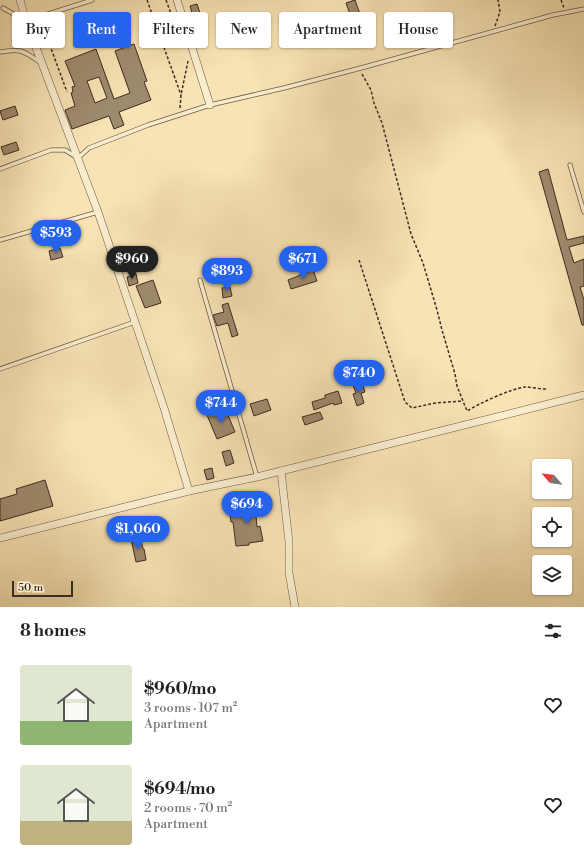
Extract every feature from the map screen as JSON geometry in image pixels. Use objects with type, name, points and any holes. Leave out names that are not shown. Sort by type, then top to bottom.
[{"type":"street","points":[[20,0],[23,12]]},
{"type":"street","points":[[177,0],[210,105]]},
{"type":"street","points":[[37,48],[98,212],[164,408],[189,491]]},
{"type":"street","points":[[0,538],[584,395]]},
{"type":"street","points":[[280,470],[289,542],[290,573],[295,607]]},
{"type":"lane","points":[[55,12],[92,0]]},
{"type":"lane","points":[[3,8],[12,13]]},
{"type":"lane","points":[[0,169],[51,150],[65,150],[78,158],[89,148],[148,125],[210,105],[284,88],[491,32],[584,9]]},
{"type":"lane","points":[[0,52],[16,49],[43,64]]},
{"type":"lane","points":[[570,165],[584,212]]},
{"type":"lane","points":[[0,240],[98,212]]},
{"type":"lane","points":[[200,280],[257,476]]},
{"type":"lane","points":[[0,369],[135,322]]},
{"type":"path","points":[[147,0],[181,95]]},
{"type":"path","points":[[166,0],[185,52]]},
{"type":"path","points":[[491,32],[500,12],[498,0]]},
{"type":"path","points":[[561,0],[565,13]]},
{"type":"path","points":[[51,48],[67,92]]},
{"type":"path","points":[[180,114],[181,95],[188,60]]},
{"type":"path","points":[[361,68],[371,90],[374,104],[382,123],[410,234],[423,263],[455,374],[457,386],[467,411],[516,388],[527,387],[546,389]]},
{"type":"path","points":[[360,260],[405,402],[412,408],[435,403],[463,401]]},
{"type":"building","points":[[355,0],[359,12],[349,12],[346,3]]},
{"type":"building","points":[[197,4],[200,12],[192,12],[190,6]]},
{"type":"building","points":[[134,44],[147,81],[144,82],[151,100],[119,112],[124,125],[114,129],[109,116],[72,129],[65,110],[75,106],[71,93],[73,92],[72,87],[75,86],[65,61],[96,49],[114,99],[130,93],[115,51],[123,48],[131,48],[131,45]],"holes":[[[99,77],[107,98],[95,103],[87,81]]]},
{"type":"building","points":[[15,106],[18,115],[3,120],[0,111]]},
{"type":"building","points":[[16,142],[19,150],[4,155],[1,147]]},
{"type":"building","points":[[548,169],[567,240],[584,236],[584,243],[569,247],[574,263],[584,259],[584,286],[580,287],[584,300],[584,325],[582,325],[539,172]]},
{"type":"building","points":[[60,248],[63,257],[51,260],[49,251]]},
{"type":"building","points":[[313,270],[317,281],[291,289],[288,280]]},
{"type":"building","points":[[136,274],[138,283],[129,286],[127,277]]},
{"type":"building","points":[[153,280],[161,303],[145,308],[136,286]]},
{"type":"building","points":[[230,287],[232,296],[223,298],[222,288]]},
{"type":"building","points":[[228,303],[238,335],[232,337],[228,323],[217,326],[213,315],[224,312],[222,305]]},
{"type":"building","points":[[362,382],[365,392],[361,393],[364,403],[357,406],[353,394],[356,393],[353,385]]},
{"type":"building","points":[[338,391],[342,403],[334,405],[333,403],[314,410],[312,402],[325,398],[325,395]]},
{"type":"building","points":[[267,399],[271,410],[254,416],[250,404]]},
{"type":"building","points":[[225,408],[235,432],[217,439],[207,415]]},
{"type":"building","points":[[320,412],[323,419],[305,425],[302,417]]},
{"type":"building","points":[[230,450],[234,463],[226,466],[222,452]]},
{"type":"building","points":[[212,468],[214,478],[207,480],[204,470]]},
{"type":"building","points":[[45,480],[53,506],[0,521],[0,499],[17,494],[16,489]]},
{"type":"building","points":[[254,493],[257,527],[260,526],[263,541],[249,543],[249,545],[236,546],[233,522],[231,522],[230,515],[248,513],[246,494]]},
{"type":"building","points":[[140,537],[146,560],[136,562],[131,539]]}]
